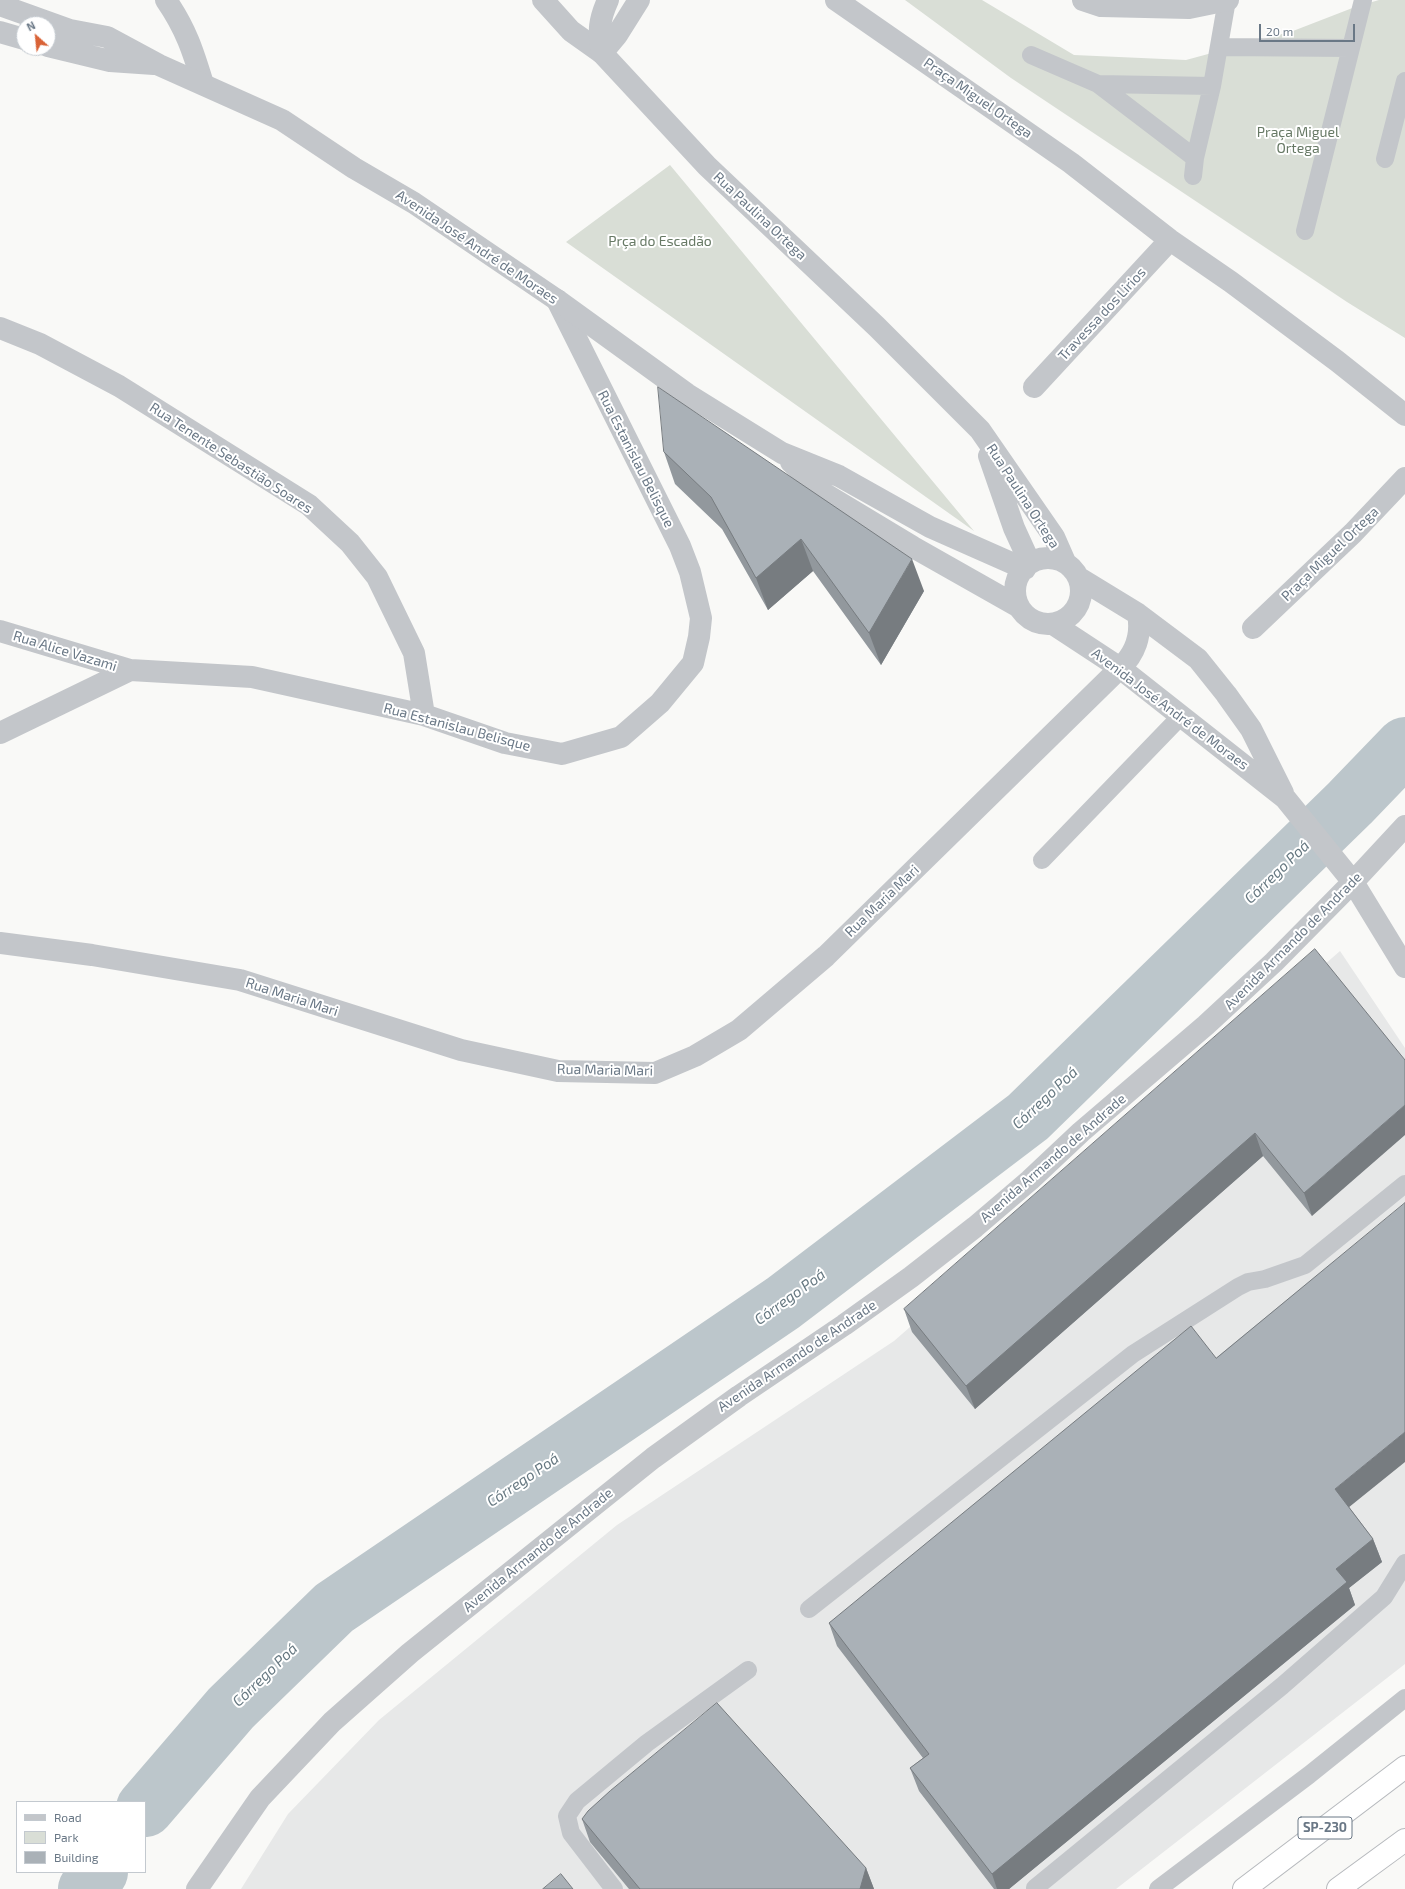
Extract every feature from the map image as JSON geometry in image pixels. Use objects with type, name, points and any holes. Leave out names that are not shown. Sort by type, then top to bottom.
[{"type":"highway","name":"SP-230","points":[[1244,1889],[1405,1767]]},
{"type":"highway","points":[[1338,1889],[1405,1840]]},
{"type":"street","points":[[166,0],[180,20],[189,39],[203,84]]},
{"type":"street","name":"Rua Paulina Ortega","points":[[543,0],[571,31],[602,53],[707,166],[871,322],[980,430],[1054,537],[1072,570]]},
{"type":"street","points":[[602,53],[598,35],[601,16],[608,0]]},
{"type":"street","points":[[602,53],[617,35],[639,0]]},
{"type":"street","name":"Praça Miguel Ortega","points":[[836,0],[1071,163],[1170,240],[1231,282],[1337,361],[1405,415]]},
{"type":"street","points":[[1083,0],[1101,6],[1189,8],[1227,0]]},
{"type":"street","name":"Avenida José André de Moraes","points":[[0,5],[70,30],[107,37],[159,65],[282,120],[354,168],[414,203],[557,300],[687,394],[782,453],[839,476],[930,527],[1027,566]]},
{"type":"street","points":[[0,32],[16,37]]},
{"type":"street","name":"Avenida José André de Moraes","points":[[56,48],[110,61],[159,65]]},
{"type":"street","name":"Travessa dos Lirios","points":[[1034,387],[1170,240]]},
{"type":"street","name":"Rua Estanislau Belisque","points":[[0,733],[130,670],[252,677],[424,715],[505,743],[562,754],[621,737],[660,704],[693,663],[699,637],[701,618],[690,572],[680,546],[557,300]]},
{"type":"street","name":"Rua Tenente Sebastião Soares","points":[[0,328],[40,344],[119,386],[309,505],[350,543],[377,577],[414,653],[424,715]]},
{"type":"street","name":"Rua Paulina Ortega","points":[[980,430],[1027,566]]},
{"type":"street","name":"Avenida José André de Moraes","points":[[782,453],[826,494],[1019,607]]},
{"type":"street","name":"Praça Miguel Ortega","points":[[1253,628],[1353,533],[1405,478]]},
{"type":"street","points":[[1041,559],[1053,559],[1072,570],[1081,587],[1078,604],[1066,618],[1053,624],[1040,623],[1024,614],[1019,607],[1016,589],[1017,580],[1027,566],[1041,559]]},
{"type":"street","name":"Avenida José André de Moraes","points":[[1072,570],[1138,614],[1198,659],[1222,688],[1252,729],[1285,798]]},
{"type":"street","name":"Rua Maria Mari","points":[[0,942],[92,955],[240,980],[461,1050],[558,1071],[655,1073],[694,1056],[739,1030],[826,956],[1120,668],[1132,654],[1136,646],[1140,626],[1138,614]]},
{"type":"street","name":"Avenida José André de Moraes","points":[[1053,624],[1120,668],[1285,798],[1353,882],[1405,967]]},
{"type":"street","name":"Rua Alice Vazami","points":[[0,631],[130,670]]},
{"type":"street","name":"Avenida Armando de Andrade","points":[[197,1889],[260,1798],[332,1722],[410,1653],[653,1458],[738,1396],[911,1278],[975,1226],[1030,1180],[1081,1132],[1206,1025],[1274,962],[1353,882],[1405,826]]},
{"type":"lane","points":[[1193,176],[1195,158],[1220,47],[1227,0]]},
{"type":"lane","points":[[1305,231],[1363,0]]},
{"type":"lane","points":[[1220,47],[1351,48]]},
{"type":"lane","points":[[1031,55],[1098,84],[1195,158]]},
{"type":"lane","points":[[1385,159],[1405,81]]},
{"type":"lane","points":[[1098,84],[1212,86]]},
{"type":"lane","points":[[1042,860],[1181,716]]},
{"type":"lane","points":[[809,1609],[1133,1354],[1243,1285],[1305,1265],[1405,1184]]},
{"type":"lane","points":[[1035,1888],[1282,1686],[1384,1597],[1405,1563]]},
{"type":"lane","points":[[614,1889],[571,1833],[568,1816],[577,1801],[647,1743],[748,1670]]},
{"type":"lane","points":[[1158,1889],[1309,1775],[1405,1698]]},
{"type":"shaded area","points":[[1340,951],[1405,1048],[1405,1664],[1116,1889],[241,1889],[288,1814],[379,1720],[617,1525],[894,1341]]},
{"type":"green space","name":"Praça Miguel Ortega","points":[[905,0],[982,0],[1074,55],[1186,60],[1293,31],[1355,7],[1379,0],[1405,0],[1405,338],[1347,302],[1011,78]]},
{"type":"green space","name":"Prça do Escadão","points":[[670,165],[974,531],[566,242]]},
{"type":"building","points":[[658,387],[912,559],[869,633],[801,539],[756,578],[711,497],[664,452]]},
{"type":"building","points":[[1315,949],[1405,1060],[1405,1105],[1304,1193],[1255,1133],[966,1386],[904,1309]]},
{"type":"building","points":[[1405,1203],[1405,1432],[1335,1489],[1373,1539],[1336,1569],[1347,1582],[992,1874],[910,1768],[929,1754],[829,1623],[1191,1326],[1216,1358]]},
{"type":"building","points":[[717,1703],[866,1868],[860,1889],[640,1889],[582,1819],[588,1811],[610,1791]]},
{"type":"building","points":[[561,1874],[573,1889],[543,1889]]},
{"type":"waterway","name":"Córrego Poá","points":[[146,1807],[231,1708],[334,1608],[783,1303],[1028,1117],[1350,803],[1405,746]]},
{"type":"waterway","name":"Córrego Poá","points":[[87,1889],[98,1873]]}]
